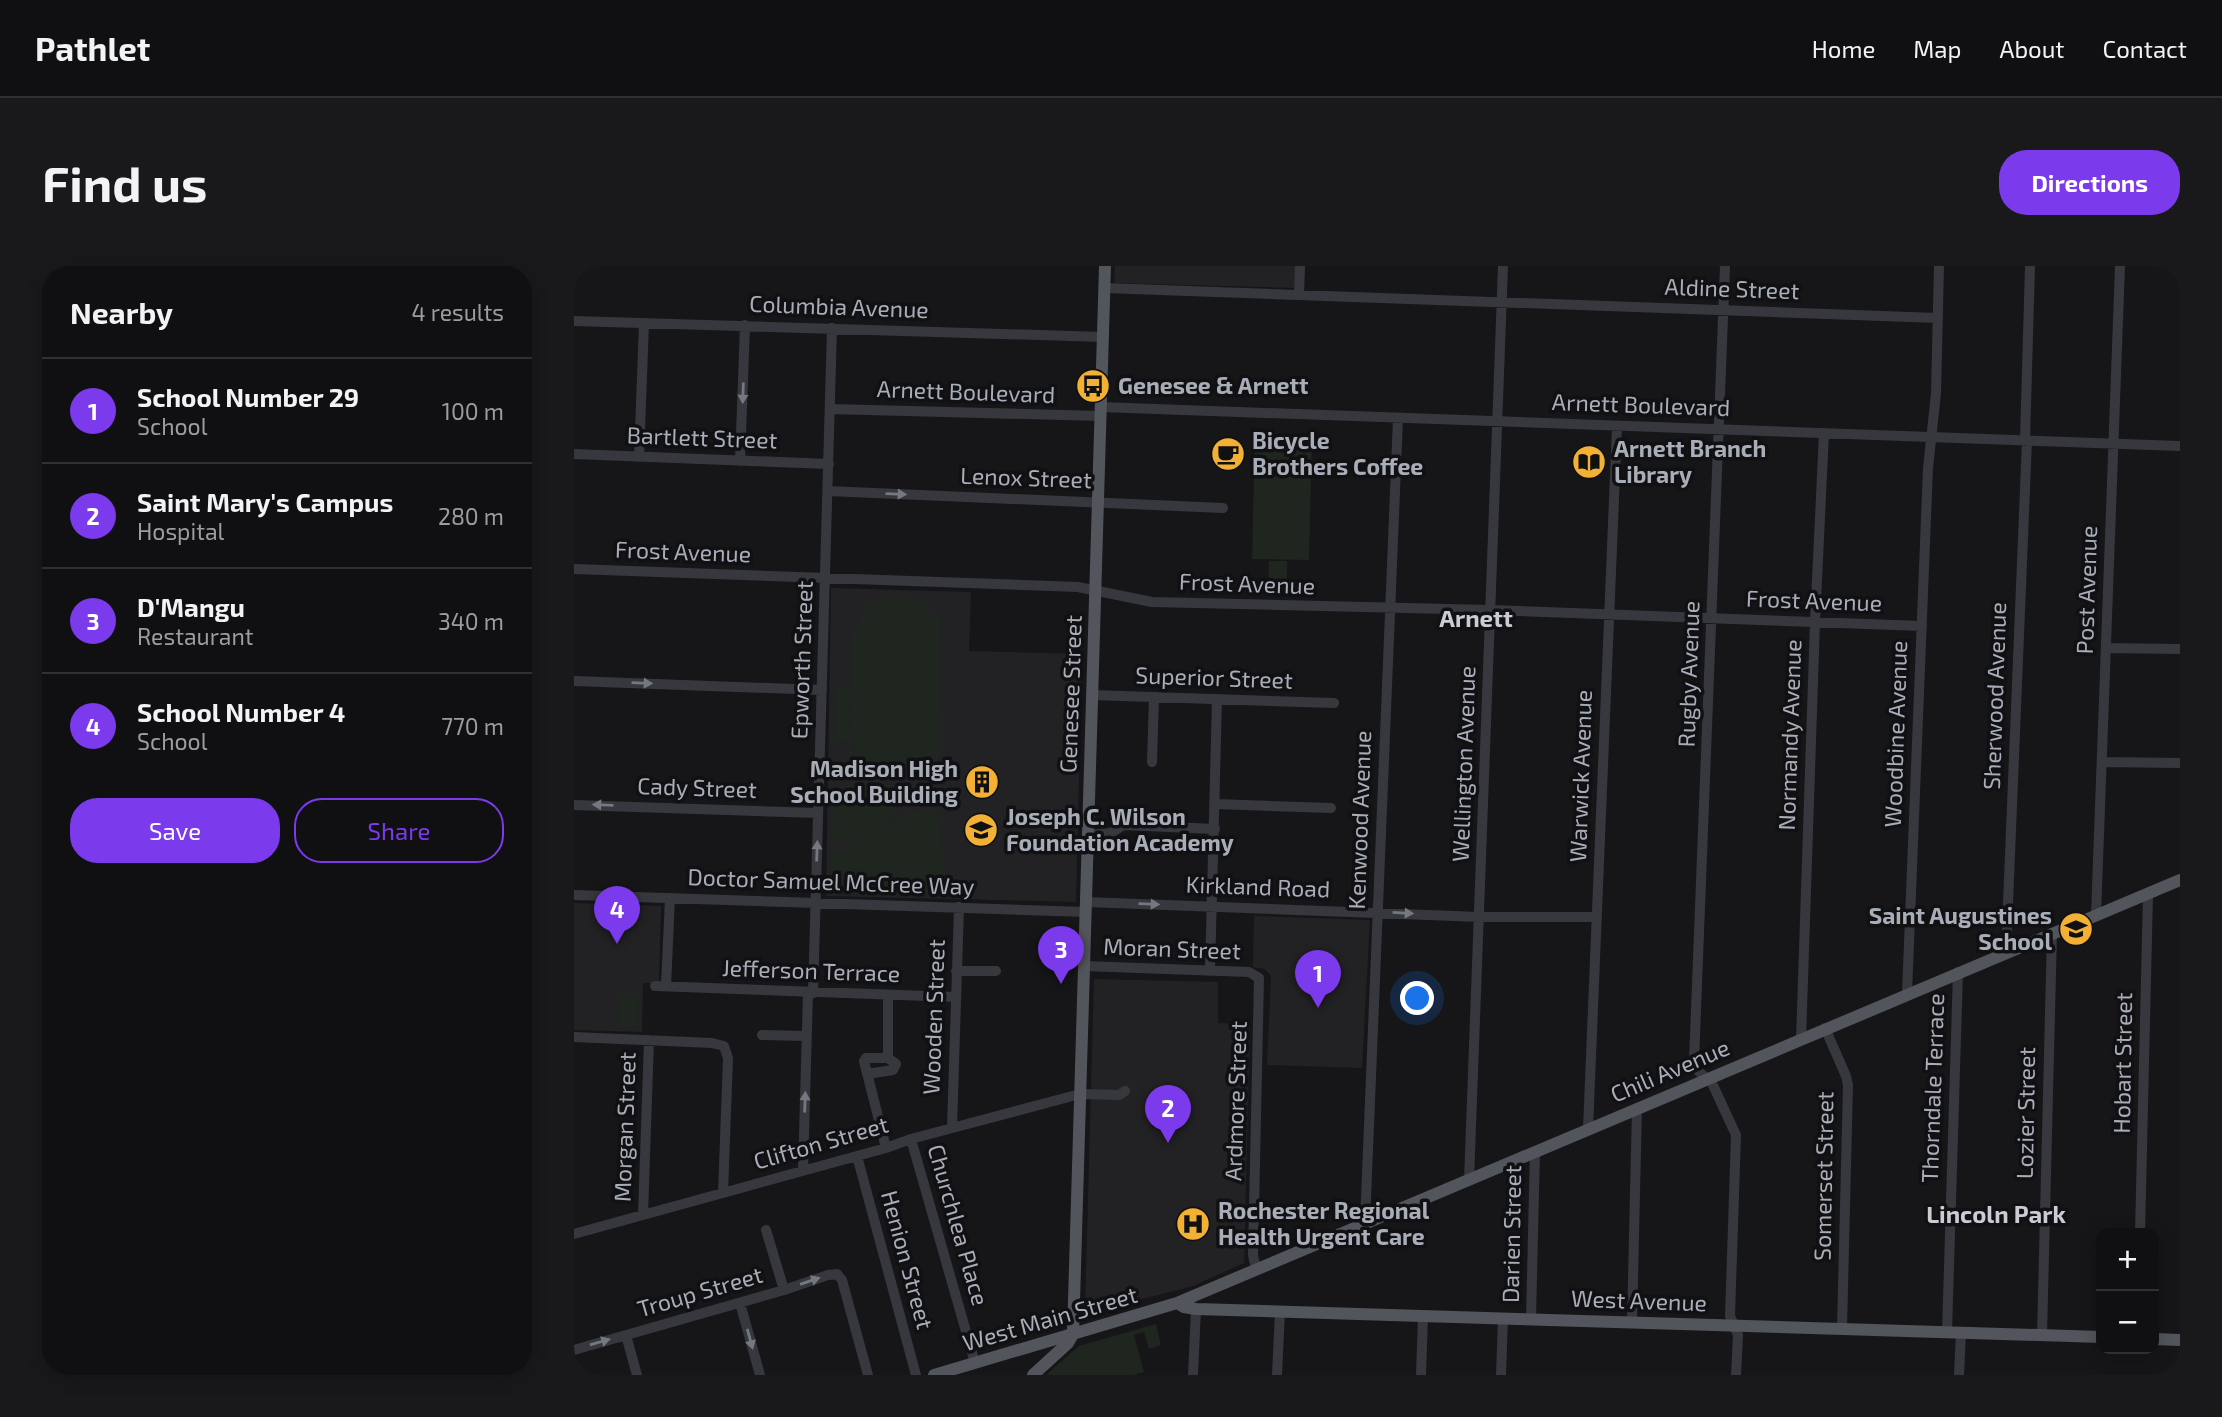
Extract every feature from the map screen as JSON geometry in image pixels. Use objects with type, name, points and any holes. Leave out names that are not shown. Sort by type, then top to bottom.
[{"type":"main road","name":"Genesee Street","points":[[1073,1334],[1105,266]]},
{"type":"main road","name":"Chili Avenue","points":[[1177,1303],[2180,880]]},
{"type":"main road","name":"West Avenue","points":[[1177,1303],[1196,1309],[2096,1337]]},
{"type":"main road","name":"West Main Street","points":[[934,1375],[1177,1303]]},
{"type":"main road","points":[[1033,1375],[1069,1342],[1073,1334]]},
{"type":"main road","points":[[2159,1339],[2180,1340]]},
{"type":"street","points":[[1299,295],[1300,266]]},
{"type":"street","name":"Wellington Avenue","points":[[1469,1180],[1503,266]]},
{"type":"street","name":"Rugby Avenue","points":[[1725,266],[1695,1061],[1698,1071],[1712,1083],[1736,1135],[1730,1316],[1738,1335],[1736,1375]]},
{"type":"street","name":"Woodbine Avenue","points":[[1907,993],[1928,468],[1936,393],[1939,266]]},
{"type":"street","name":"Sherwood Avenue","points":[[2006,952],[2030,266]]},
{"type":"street","name":"Post Avenue","points":[[2096,915],[2120,266]]},
{"type":"street","name":"Aldine Street","points":[[1104,288],[1938,318]]},
{"type":"street","name":"Columbia Avenue","points":[[574,321],[1103,337]]},
{"type":"street","points":[[639,457],[644,323]]},
{"type":"street","points":[[740,461],[746,325]]},
{"type":"street","name":"Epworth Street","points":[[803,1170],[807,1036],[816,903],[832,328]]},
{"type":"street","name":"Arnett Boulevard","points":[[830,409],[1398,418],[2180,446]]},
{"type":"street","name":"Kenwood Avenue","points":[[1365,1223],[1398,418]]},
{"type":"street","name":"Warwick Avenue","points":[[1588,1129],[1617,426]]},
{"type":"street","name":"Normandy Avenue","points":[[1801,1039],[1824,433]]},
{"type":"street","name":"Bartlett Street","points":[[574,454],[828,464]]},
{"type":"street","name":"Lenox Street","points":[[828,491],[1223,508]]},
{"type":"street","name":"Frost Avenue","points":[[574,569],[1082,587],[1152,602],[1490,610],[1922,626]]},
{"type":"street","points":[[2106,648],[2180,649]]},
{"type":"street","points":[[574,681],[822,690]]},
{"type":"street","name":"Superior Street","points":[[1092,695],[1334,703]]},
{"type":"street","points":[[1152,762],[1154,697]]},
{"type":"street","points":[[1210,971],[1217,699]]},
{"type":"street","points":[[2102,762],[2180,763]]},
{"type":"street","name":"Cady Street","points":[[574,804],[818,813]]},
{"type":"street","points":[[1215,804],[1331,808]]},
{"type":"street","points":[[1088,835],[1111,833],[1123,825],[1215,829]]},
{"type":"street","name":"Hobart Street","points":[[2140,1228],[2148,894]]},
{"type":"street","name":"Doctor Samuel McCree Way","points":[[574,895],[959,907],[1086,907]]},
{"type":"street","name":"Jefferson Terrace","points":[[670,898],[660,986],[956,997]]},
{"type":"street","name":"Kirkland Road","points":[[1086,907],[1212,906],[1480,917],[1597,918]]},
{"type":"street","name":"Wooden Street","points":[[952,1128],[959,907]]},
{"type":"street","name":"Lozier Street","points":[[2042,1335],[2052,933]]},
{"type":"street","name":"Moran Street","points":[[1084,966],[1249,972],[1258,975]]},
{"type":"street","points":[[957,971],[996,971]]},
{"type":"street","name":"Thorndale Terrace","points":[[1947,1332],[1958,972]]},
{"type":"street","name":"Ardmore Street","points":[[1256,1269],[1253,1243],[1260,983],[1258,975]]},
{"type":"street","points":[[886,1148],[864,1059],[888,1058],[888,995]]},
{"type":"street","name":"Somerset Street","points":[[1825,1028],[1849,1085],[1842,1328]]},
{"type":"street","points":[[762,1035],[807,1036]]},
{"type":"street","points":[[574,1037],[712,1043],[724,1046],[728,1058],[723,1193]]},
{"type":"street","name":"Morgan Street","points":[[643,1215],[649,1040]]},
{"type":"street","name":"Clifton Street","points":[[574,1234],[1080,1094],[1119,1095],[1125,1091]]},
{"type":"street","points":[[1632,1322],[1637,1108]]},
{"type":"street","name":"Churchlea Place","points":[[911,1139],[975,1363]]},
{"type":"street","name":"Darien Street","points":[[1531,1318],[1535,1151]]},
{"type":"street","name":"Henion Street","points":[[857,1156],[916,1375]]},
{"type":"street","points":[[766,1230],[784,1290]]},
{"type":"street","name":"Troup Street","points":[[574,1350],[837,1274],[842,1280],[868,1375]]},
{"type":"street","points":[[740,1303],[760,1375]]},
{"type":"street","points":[[1194,1375],[1196,1309]]},
{"type":"street","points":[[1277,1375],[1280,1311]]},
{"type":"street","points":[[1421,1375],[1423,1316]]},
{"type":"street","points":[[1501,1375],[1503,1318]]},
{"type":"street","points":[[1959,1375],[1961,1332]]},
{"type":"street","points":[[626,1335],[638,1375]]},
{"type":"shaded area","points":[[1115,266],[1296,266],[1295,288],[1114,283]]},
{"type":"shaded area","points":[[1255,435],[1312,436],[1309,560],[1252,559]]},
{"type":"shaded area","points":[[1269,561],[1287,561],[1287,590],[1268,590]]},
{"type":"shaded area","points":[[831,588],[971,592],[969,651],[1082,654],[1076,902],[826,896]]},
{"type":"shaded area","points":[[884,597],[911,600],[933,615],[941,616],[938,771],[929,771],[929,758],[921,768],[913,772],[895,775],[877,772],[863,761],[854,743],[851,733],[853,634],[870,605]]},
{"type":"shaded area","points":[[835,688],[850,688],[849,741],[834,740]]},
{"type":"shaded area","points":[[842,786],[891,786],[891,813],[885,827],[917,810],[937,808],[947,886],[905,896],[829,893],[831,855],[858,841],[832,842],[833,800]]},
{"type":"shaded area","points":[[574,903],[661,906],[659,983],[643,983],[642,1032],[574,1030]]},
{"type":"shaded area","points":[[1254,916],[1370,920],[1362,1068],[1267,1065],[1271,976],[1265,969],[1253,967]]},
{"type":"shaded area","points":[[1094,979],[1218,982],[1218,1023],[1250,1024],[1244,1263],[1193,1286],[1088,1313],[1085,1309]]},
{"type":"shaded area","points":[[620,994],[638,995],[636,1028],[619,1027]]},
{"type":"shaded area","points":[[1156,1324],[1161,1345],[1149,1349],[1144,1332],[1134,1335],[1144,1372],[1134,1375],[1046,1375],[1079,1346]]},
{"type":"place","name":"Genesee & Arnett","points":[[1093,386]]},
{"type":"place","name":"Bicycle Brothers Coffee","points":[[1228,454]]},
{"type":"place","name":"Arnett Branch Library","points":[[1589,462]]},
{"type":"place","name":"Madison High School Building","points":[[982,782]]},
{"type":"place","name":"Joseph C. Wilson Foundation Academy","points":[[981,830]]},
{"type":"place","name":"Saint Augustines School","points":[[2076,929]]},
{"type":"place","name":"School Number 4","points":[[617,944]]},
{"type":"place","name":"D'Mangu","points":[[1061,984]]},
{"type":"place","name":"School Number 29","points":[[1318,1008]]},
{"type":"place","name":"Saint Mary's Campus","points":[[1168,1143]]},
{"type":"place","name":"Rochester Regional Health Urgent Care","points":[[1193,1224]]},
{"type":"district","name":"Arnett","points":[[1476,619]]},
{"type":"district","name":"Lincoln Park","points":[[1996,1215]]}]
